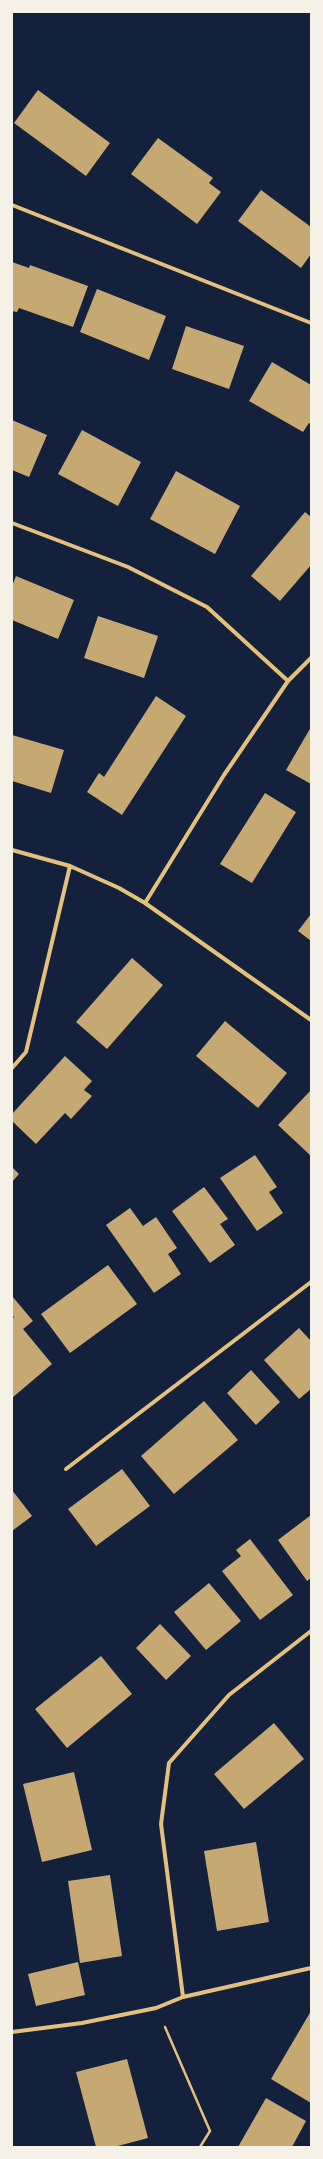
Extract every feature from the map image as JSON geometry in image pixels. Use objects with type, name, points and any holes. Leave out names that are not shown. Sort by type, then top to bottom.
[{"type":"street","points":[[12,205],[311,323]]},
{"type":"street","points":[[12,523],[128,567],[207,607],[288,681]]},
{"type":"street","points":[[145,903],[224,775],[288,681],[311,658]]},
{"type":"street","points":[[12,850],[70,866],[119,888],[145,903],[311,1020]]},
{"type":"street","points":[[12,1068],[26,1052],[70,866]]},
{"type":"street","points":[[66,1469],[311,1282]]},
{"type":"street","points":[[183,1997],[161,1824],[169,1764],[229,1695],[311,1631]]},
{"type":"street","points":[[12,2032],[82,2023],[156,2008],[183,1997],[311,1968]]},
{"type":"path","points":[[156,2008],[210,2131],[200,2147]]},
{"type":"building","points":[[38,90],[110,143],[86,176],[14,123]]},
{"type":"building","points":[[158,138],[213,178],[209,183],[221,192],[197,224],[131,174]]},
{"type":"building","points":[[261,190],[311,227],[311,254],[301,268],[238,221]]},
{"type":"building","points":[[12,262],[29,268],[30,265],[88,286],[73,327],[19,308],[17,312],[12,311]]},
{"type":"building","points":[[97,289],[166,316],[149,360],[80,332]]},
{"type":"building","points":[[186,326],[244,346],[229,389],[172,369]]},
{"type":"building","points":[[272,362],[311,385],[311,424],[309,423],[303,432],[249,401]]},
{"type":"building","points":[[12,420],[47,435],[29,477],[12,470]]},
{"type":"building","points":[[82,430],[141,462],[118,506],[58,474]]},
{"type":"building","points":[[176,471],[240,506],[215,554],[150,519]]},
{"type":"building","points":[[305,512],[311,517],[311,565],[280,601],[251,576]]},
{"type":"building","points":[[16,576],[74,600],[58,639],[12,620],[12,586]]},
{"type":"building","points":[[98,616],[158,636],[144,678],[84,658]]},
{"type":"building","points":[[156,696],[186,716],[122,815],[87,792],[99,773],[104,777]]},
{"type":"building","points":[[311,727],[311,784],[286,770]]},
{"type":"building","points":[[12,735],[64,750],[51,793],[12,781]]},
{"type":"building","points":[[265,793],[296,812],[252,883],[220,864]]},
{"type":"building","points":[[311,914],[311,941],[298,931]]},
{"type":"building","points":[[132,958],[163,985],[107,1049],[76,1022]]},
{"type":"building","points":[[225,1021],[287,1073],[258,1108],[196,1056]]},
{"type":"building","points":[[65,1056],[92,1081],[84,1090],[92,1096],[71,1119],[65,1113],[36,1144],[12,1121],[12,1114]]},
{"type":"building","points":[[311,1090],[311,1156],[278,1125]]},
{"type":"building","points":[[255,1155],[277,1187],[269,1192],[283,1213],[257,1231],[220,1178]]},
{"type":"building","points":[[12,1167],[19,1174],[12,1182]]},
{"type":"building","points":[[204,1187],[228,1219],[220,1224],[235,1245],[210,1263],[172,1211]]},
{"type":"building","points":[[130,1208],[143,1226],[156,1217],[177,1248],[168,1254],[181,1274],[154,1293],[106,1225]]},
{"type":"building","points":[[108,1265],[137,1304],[70,1353],[41,1314]]},
{"type":"building","points":[[12,1296],[33,1321],[23,1329],[52,1364],[12,1398],[12,1319],[14,1317],[12,1315]]},
{"type":"building","points":[[299,1328],[311,1341],[311,1389],[299,1399],[264,1360]]},
{"type":"building","points":[[251,1370],[280,1402],[256,1425],[227,1393]]},
{"type":"building","points":[[204,1401],[238,1440],[174,1494],[141,1456]]},
{"type":"building","points":[[122,1469],[150,1506],[96,1546],[68,1509]]},
{"type":"building","points":[[12,1490],[32,1516],[12,1531]]},
{"type":"building","points":[[311,1515],[311,1578],[307,1581],[278,1540]]},
{"type":"building","points":[[250,1539],[293,1595],[260,1620],[222,1571],[241,1556],[236,1550]]},
{"type":"building","points":[[209,1583],[241,1621],[206,1650],[174,1612]]},
{"type":"building","points":[[160,1624],[191,1656],[166,1680],[136,1648]]},
{"type":"building","points":[[101,1656],[132,1694],[67,1748],[35,1709]]},
{"type":"building","points":[[274,1723],[304,1759],[244,1809],[214,1774]]},
{"type":"building","points":[[74,1772],[92,1850],[42,1862],[23,1784]]},
{"type":"building","points":[[256,1842],[269,1922],[217,1931],[204,1851]]},
{"type":"building","points":[[110,1875],[122,1956],[80,1963],[68,1881]]},
{"type":"building","points":[[78,1962],[85,1995],[36,2006],[28,1974]]},
{"type":"building","points":[[311,2011],[311,2103],[271,2079]]},
{"type":"building","points":[[127,2059],[148,2138],[114,2147],[96,2147],[76,2072]]},
{"type":"building","points":[[266,2098],[306,2121],[292,2147],[238,2147]]}]
